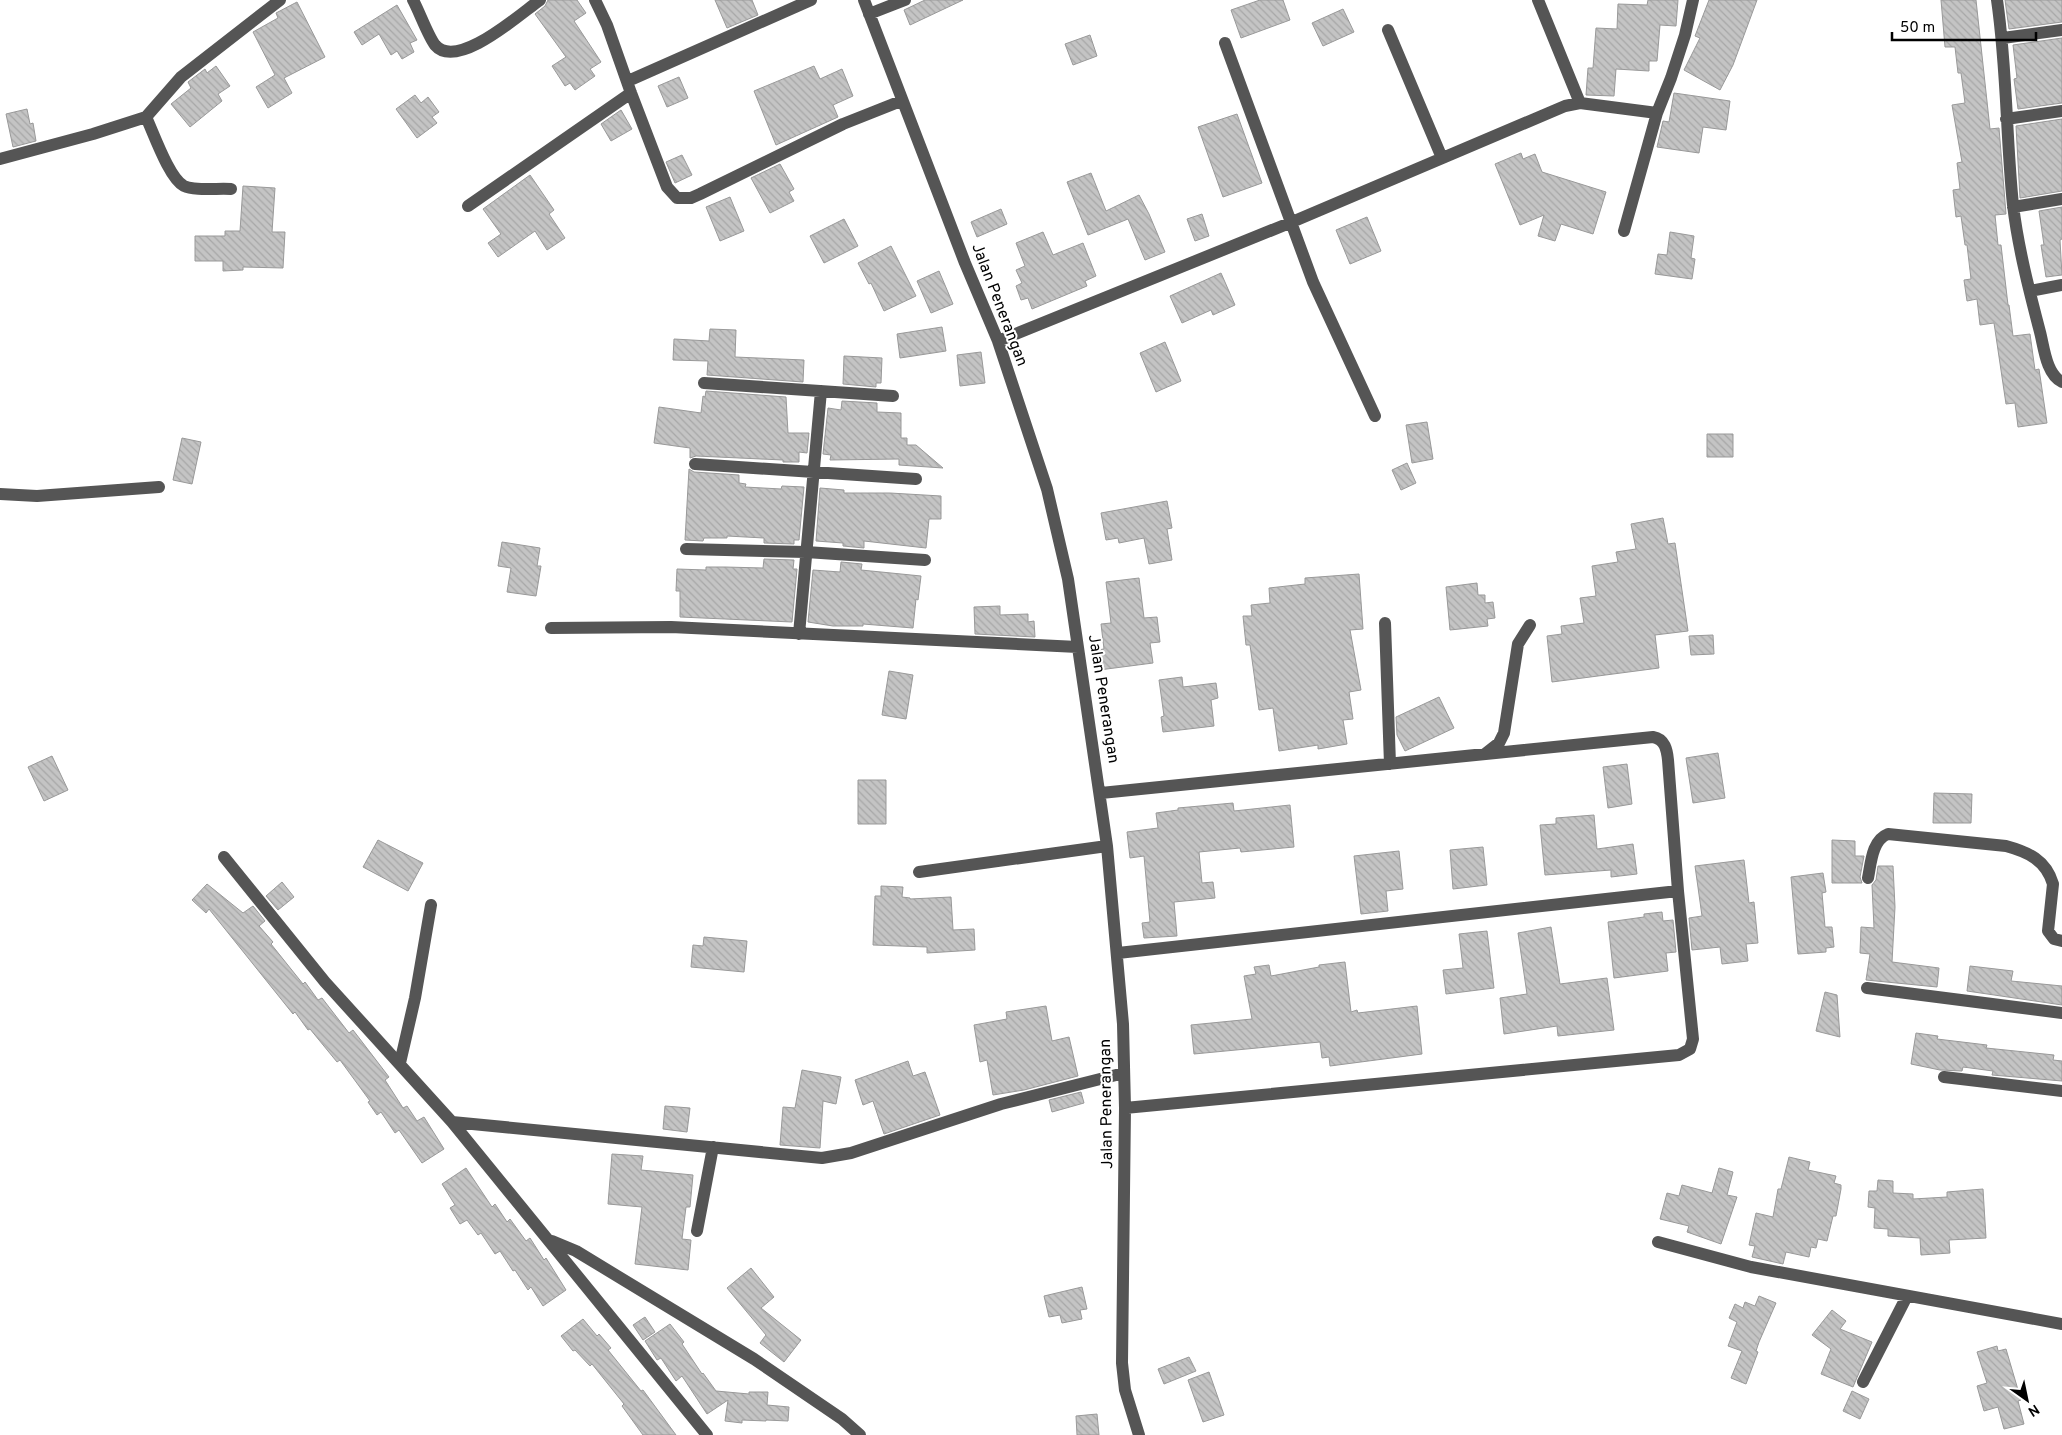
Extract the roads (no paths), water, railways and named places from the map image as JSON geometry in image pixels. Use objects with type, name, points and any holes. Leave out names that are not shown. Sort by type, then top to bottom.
[{"type":"street","points":[[0,159],[93,134],[146,117],[181,77],[280,0]]},
{"type":"street","points":[[413,0],[435,45],[442,50],[457,53],[488,38],[540,0]]},
{"type":"street","points":[[596,0],[667,186],[676,198],[700,194],[843,124],[902,101]]},
{"type":"street","points":[[468,206],[629,87],[811,0]]},
{"type":"street","name":"Jalan Penerangan","points":[[864,0],[965,263],[998,341],[1047,489],[1068,579],[1101,793],[1118,953],[1125,1108],[1122,1363],[1128,1404],[1139,1435]]},
{"type":"street","points":[[869,14],[905,0]]},
{"type":"street","points":[[1538,0],[1580,102]]},
{"type":"street","points":[[1624,231],[1657,113],[1685,35],[1693,0]]},
{"type":"street","points":[[1997,0],[2003,38],[2006,119],[2013,206],[2030,291],[2048,364],[2054,376],[2062,382]]},
{"type":"street","points":[[1388,30],[1442,158]]},
{"type":"street","points":[[2003,38],[2062,30]]},
{"type":"street","points":[[1224,43],[1326,314],[1376,416]]},
{"type":"street","points":[[998,341],[1292,222],[1565,106],[1580,102],[1657,113]]},
{"type":"street","points":[[2006,119],[2062,111]]},
{"type":"street","points":[[146,117],[175,178],[182,184],[189,187],[231,189]]},
{"type":"street","points":[[2013,206],[2062,199]]},
{"type":"street","points":[[2030,291],[2062,285]]},
{"type":"street","points":[[704,383],[893,396]]},
{"type":"street","points":[[799,634],[812,471],[821,391]]},
{"type":"street","points":[[695,464],[916,479]]},
{"type":"street","points":[[0,494],[37,496],[159,487]]},
{"type":"street","points":[[686,549],[806,552],[925,560]]},
{"type":"street","points":[[1385,623],[1390,764]]},
{"type":"street","points":[[1485,754],[1499,743],[1504,733],[1518,644],[1530,625]]},
{"type":"street","points":[[551,628],[671,626],[1078,647]]},
{"type":"street","points":[[1101,793],[1658,738],[1666,746],[1668,760],[1678,891],[1693,1039],[1686,1052],[1679,1054],[1125,1108]]},
{"type":"street","points":[[1868,878],[1875,846],[1881,837],[1888,834],[2006,846],[2020,850],[2040,861],[2051,877],[2048,931],[2054,939],[2062,941]]},
{"type":"street","points":[[919,872],[1107,846]]},
{"type":"street","points":[[224,857],[325,982],[452,1122],[707,1435]]},
{"type":"street","points":[[1118,953],[1678,891]]},
{"type":"street","points":[[400,1064],[415,998],[431,905]]},
{"type":"street","points":[[1867,988],[2062,1013]]},
{"type":"street","points":[[452,1122],[822,1158],[851,1153],[1001,1104],[1124,1072]]},
{"type":"street","points":[[1944,1077],[2062,1091]]},
{"type":"street","points":[[697,1231],[713,1147]]},
{"type":"street","points":[[549,1240],[576,1251],[754,1358],[842,1419],[860,1435]]},
{"type":"street","points":[[1658,1242],[1751,1267],[2062,1324]]},
{"type":"street","points":[[1863,1382],[1907,1296]]}]
